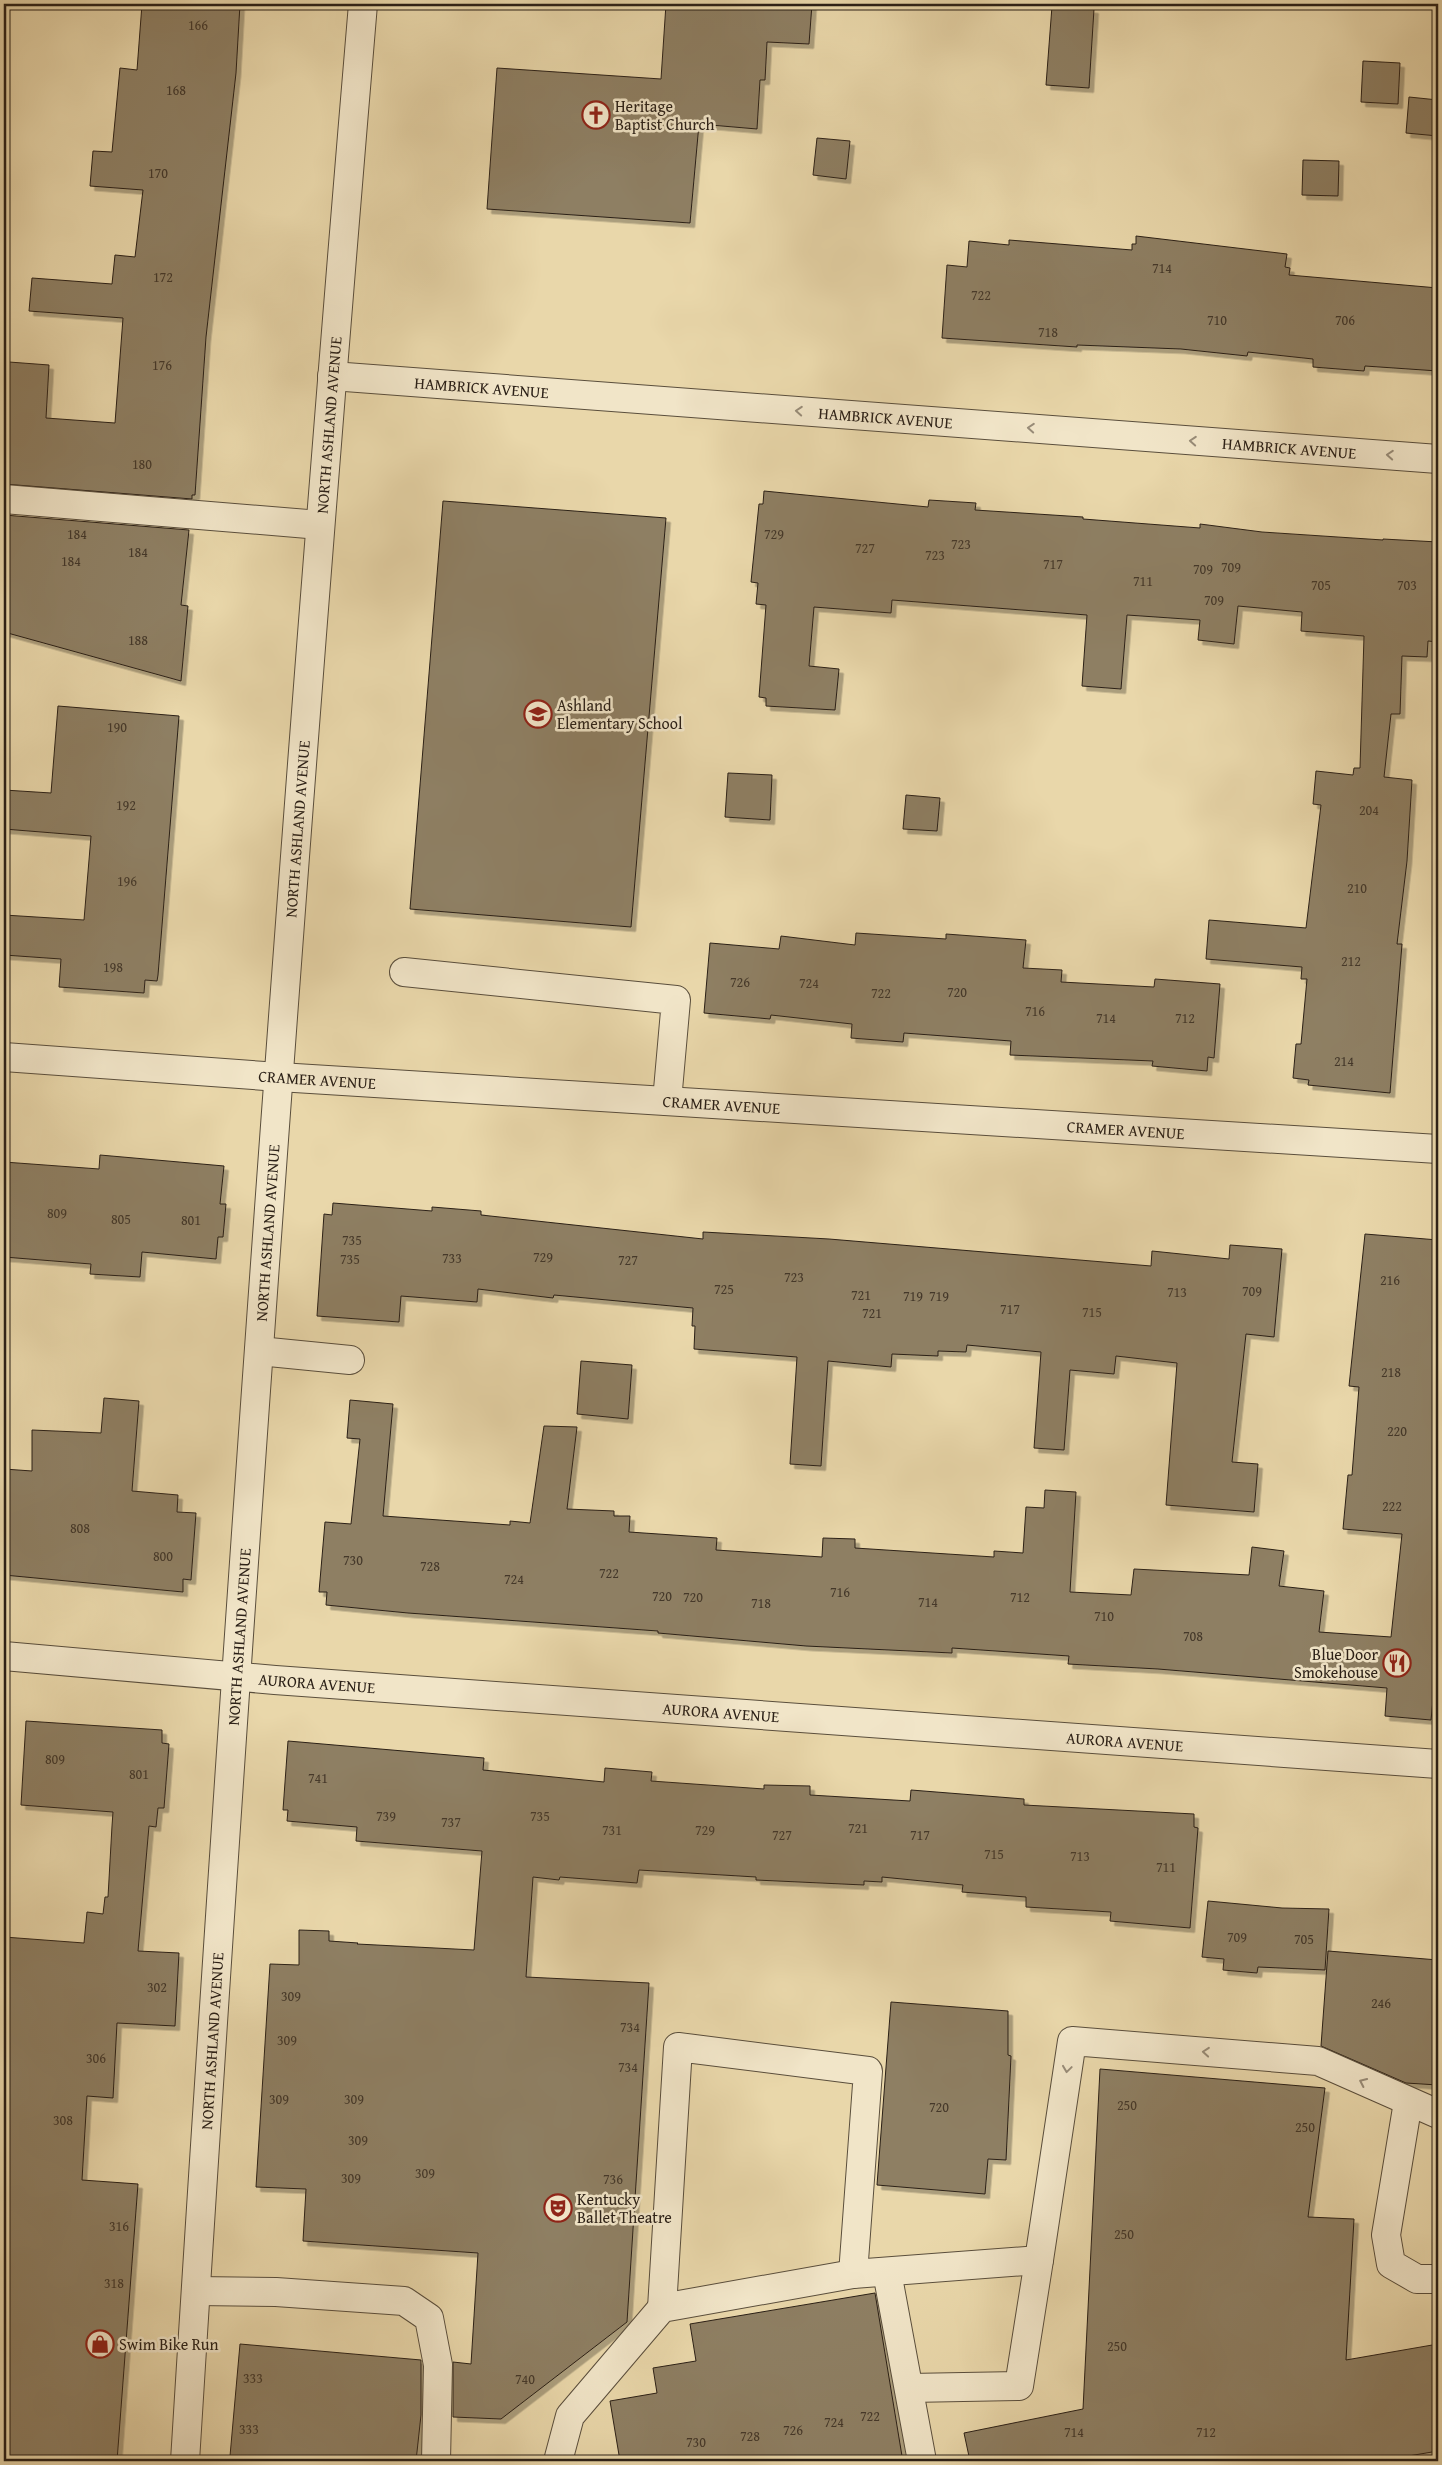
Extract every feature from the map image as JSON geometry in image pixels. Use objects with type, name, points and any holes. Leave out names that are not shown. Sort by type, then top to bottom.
[{"type":"street","name":"NORTH ASHLAND AVENUE","points":[[185,2461],[259,1351],[320,525],[364,4]]},
{"type":"street","name":"HAMBRICK AVENUE","points":[[332,376],[1438,459]]},
{"type":"street","points":[[4,499],[320,525]]},
{"type":"street","points":[[404,972],[676,1000],[667,1101]]},
{"type":"street","name":"CRAMER AVENUE","points":[[4,1057],[279,1078],[1438,1149]]},
{"type":"street","points":[[259,1351],[350,1360]]},
{"type":"street","name":"AURORA AVENUE","points":[[4,1656],[236,1677],[1438,1764]]},
{"type":"street","points":[[909,2388],[1019,2386],[1072,2041],[1318,2061],[1438,2114]]},
{"type":"street","points":[[558,2461],[570,2416],[662,2308],[678,2047],[868,2071],[854,2274]]},
{"type":"street","points":[[1408,2102],[1386,2235],[1391,2264],[1417,2280],[1438,2279]]},
{"type":"street","points":[[662,2308],[854,2274],[1039,2260]]},
{"type":"street","points":[[887,2272],[922,2461]]},
{"type":"street","points":[[196,2291],[276,2292],[404,2301],[429,2318],[438,2365],[436,2461]]},
{"type":"building","points":[[142,4],[240,4],[236,73],[206,337],[195,495],[192,495],[192,499],[4,484],[4,415],[6,415],[9,362],[49,365],[46,418],[115,423],[123,318],[29,311],[32,278],[112,284],[115,255],[135,257],[143,190],[90,186],[93,151],[112,152],[120,68],[137,70]]},
{"type":"building","name":"Heritage Baptist Church","points":[[666,4],[812,4],[809,44],[767,42],[765,80],[760,80],[757,129],[699,124],[690,223],[487,209],[497,68],[661,79]]},
{"type":"building","points":[[1052,6],[1094,9],[1089,88],[1046,85]]},
{"type":"building","points":[[1363,61],[1400,63],[1398,104],[1361,102]]},
{"type":"building","points":[[1409,97],[1438,100],[1438,136],[1406,133]]},
{"type":"building","points":[[817,138],[850,141],[846,179],[813,175]]},
{"type":"building","points":[[1303,160],[1339,161],[1338,196],[1302,195]]},
{"type":"building","points":[[1136,236],[1287,254],[1285,267],[1290,268],[1289,275],[1438,288],[1438,371],[1365,366],[1364,371],[1313,367],[1313,359],[1248,352],[1247,356],[1181,349],[1077,345],[1077,347],[942,338],[947,265],[967,267],[969,241],[1009,245],[1009,240],[1132,250],[1132,244],[1136,244]]},
{"type":"building","points":[[764,491],[928,507],[929,500],[976,503],[975,510],[1083,517],[1083,519],[1200,528],[1200,524],[1262,532],[1438,542],[1438,642],[1428,641],[1427,657],[1402,656],[1400,714],[1391,714],[1384,777],[1412,780],[1407,861],[1397,944],[1402,944],[1390,1093],[1308,1085],[1309,1080],[1293,1078],[1296,1044],[1301,1044],[1307,979],[1301,979],[1302,967],[1206,959],[1209,920],[1306,928],[1321,805],[1313,804],[1316,771],[1353,775],[1354,768],[1360,768],[1364,636],[1301,631],[1302,612],[1238,606],[1234,644],[1198,640],[1200,620],[1127,615],[1121,689],[1082,686],[1087,615],[892,600],[891,613],[814,607],[809,666],[839,669],[835,710],[766,706],[766,698],[759,697],[766,605],[756,604],[758,583],[751,582],[759,504],[763,504]]},
{"type":"building","name":"Ashland Elementary School","points":[[443,501],[666,518],[631,927],[410,909]]},
{"type":"building","points":[[4,515],[189,530],[181,605],[188,606],[181,681],[4,632]]},
{"type":"building","points":[[58,706],[179,716],[158,975],[157,981],[145,980],[144,993],[59,987],[61,959],[4,955],[4,915],[84,920],[91,836],[4,829],[4,790],[51,793]]},
{"type":"building","points":[[728,773],[772,775],[770,820],[725,817]]},
{"type":"building","points":[[906,795],[940,798],[937,831],[903,829]]},
{"type":"building","points":[[856,933],[946,939],[946,934],[1026,940],[1023,968],[1062,970],[1061,982],[1154,987],[1155,979],[1220,984],[1214,1058],[1208,1057],[1207,1071],[1152,1066],[1153,1061],[1010,1055],[1011,1041],[904,1033],[903,1042],[851,1038],[852,1024],[771,1015],[770,1019],[704,1013],[710,943],[779,949],[781,936],[855,945]]},
{"type":"building","points":[[100,1155],[224,1166],[220,1204],[226,1204],[223,1237],[218,1237],[216,1259],[142,1252],[140,1277],[90,1274],[91,1264],[4,1257],[4,1162],[99,1169]]},
{"type":"building","points":[[333,1203],[432,1211],[432,1207],[481,1211],[481,1215],[703,1239],[703,1232],[829,1239],[1151,1266],[1152,1251],[1229,1259],[1230,1245],[1282,1249],[1274,1337],[1246,1334],[1232,1462],[1258,1464],[1254,1512],[1166,1505],[1177,1363],[1116,1356],[1114,1374],[1070,1370],[1064,1450],[1034,1448],[1041,1352],[967,1345],[966,1352],[938,1351],[938,1356],[892,1354],[891,1367],[828,1361],[821,1466],[790,1464],[797,1357],[694,1349],[695,1326],[692,1326],[693,1308],[554,1295],[553,1298],[478,1289],[477,1302],[401,1296],[399,1322],[317,1316],[324,1214],[332,1215]]},
{"type":"building","points":[[1365,1234],[1438,1240],[1438,1352],[1433,1401],[1438,1401],[1438,1690],[1434,1690],[1431,1720],[1385,1716],[1387,1688],[1158,1669],[1068,1664],[1069,1656],[952,1648],[952,1653],[806,1646],[658,1633],[658,1631],[408,1613],[326,1605],[327,1592],[319,1592],[325,1522],[351,1524],[360,1439],[347,1438],[350,1400],[393,1404],[383,1516],[510,1525],[510,1521],[530,1523],[544,1426],[577,1427],[567,1509],[614,1511],[614,1516],[630,1516],[629,1532],[717,1538],[716,1550],[822,1557],[823,1538],[855,1539],[855,1548],[994,1557],[994,1551],[1023,1553],[1026,1507],[1044,1508],[1045,1490],[1076,1492],[1070,1592],[1131,1595],[1134,1569],[1249,1575],[1252,1547],[1284,1551],[1279,1586],[1324,1591],[1319,1632],[1391,1637],[1402,1534],[1343,1529],[1348,1475],[1352,1475],[1359,1387],[1349,1386]]},
{"type":"building","points":[[581,1361],[632,1365],[628,1419],[577,1414]]},
{"type":"building","points":[[104,1398],[139,1401],[132,1491],[178,1495],[177,1512],[196,1513],[191,1580],[183,1579],[183,1592],[4,1575],[4,1469],[32,1471],[32,1430],[101,1433]]},
{"type":"building","points":[[26,1721],[162,1730],[162,1743],[169,1744],[164,1808],[158,1808],[156,1827],[149,1826],[138,1951],[179,1953],[175,2026],[117,2023],[113,2098],[87,2096],[82,2180],[138,2184],[117,2461],[4,2461],[4,1937],[84,1943],[87,1912],[103,1914],[105,1897],[108,1897],[113,1812],[21,1805]]},
{"type":"building","points":[[288,1741],[484,1758],[483,1770],[604,1782],[605,1768],[652,1772],[651,1781],[764,1789],[764,1785],[810,1786],[810,1795],[910,1801],[911,1790],[1024,1799],[1024,1805],[1194,1814],[1194,1827],[1198,1828],[1190,1928],[1110,1921],[1111,1912],[1026,1907],[1026,1897],[962,1892],[963,1885],[882,1877],[882,1882],[864,1881],[864,1885],[756,1880],[756,1877],[639,1870],[637,1883],[560,1877],[559,1880],[533,1877],[526,1977],[649,1983],[627,2322],[501,2419],[453,2417],[453,2362],[471,2364],[478,2253],[303,2241],[306,2189],[256,2187],[270,1964],[299,1965],[299,1930],[329,1931],[329,1941],[474,1950],[482,1851],[356,1841],[357,1827],[287,1821],[288,1810],[283,1810]]},
{"type":"building","points":[[1208,1901],[1282,1908],[1329,1909],[1325,1970],[1258,1967],[1257,1973],[1223,1970],[1224,1959],[1202,1957]]},
{"type":"building","points":[[1328,1951],[1438,1960],[1438,2085],[1406,2083],[1321,2046]]},
{"type":"building","points":[[891,2002],[1008,2011],[1008,2055],[1011,2056],[1006,2160],[988,2159],[985,2194],[877,2185]]},
{"type":"building","points":[[1100,2069],[1325,2088],[1308,2217],[1354,2219],[1346,2360],[1438,2344],[1438,2451],[1379,2461],[970,2461],[964,2433],[1083,2409]]},
{"type":"building","points":[[875,2293],[902,2456],[870,2461],[620,2461],[610,2401],[657,2393],[653,2368],[696,2361],[690,2324]]},
{"type":"building","points":[[240,2344],[421,2360],[421,2415],[416,2461],[285,2461],[230,2456]]},
{"type":"place","name":"Heritage Baptist Church","points":[[596,115]]},
{"type":"place","name":"Ashland Elementary School","points":[[538,714]]},
{"type":"place","name":"Blue Door Smokehouse","points":[[1397,1663]]},
{"type":"place","name":"Kentucky Ballet Theatre","points":[[558,2208]]},
{"type":"place","name":"Swim Bike Run","points":[[100,2344]]}]
